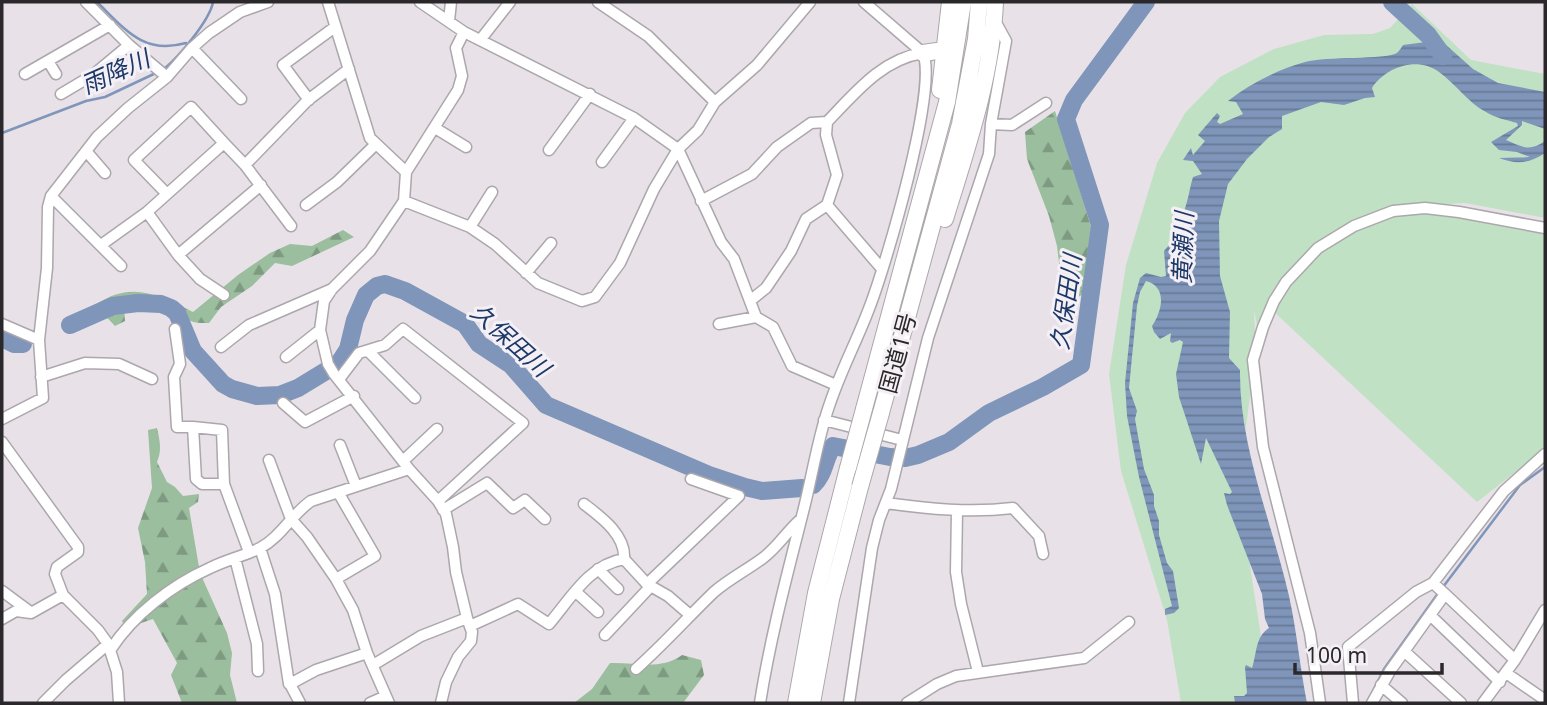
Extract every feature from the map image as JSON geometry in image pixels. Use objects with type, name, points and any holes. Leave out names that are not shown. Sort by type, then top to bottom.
[{"type":"highway","points":[[932,162],[950,2]]},
{"type":"highway","name":"国道1号","points":[[796,703],[819,582],[947,102],[963,2]]},
{"type":"highway","name":"国道1号","points":[[812,703],[831,599],[859,487],[960,124],[976,39],[979,2]]},
{"type":"highway","points":[[922,263],[935,249],[974,126],[982,92],[995,2]]},
{"type":"highway","points":[[923,53],[944,50]]},
{"type":"street","points":[[86,2],[129,45],[167,77]]},
{"type":"street","points":[[2,419],[43,398],[40,340],[47,268],[48,207],[51,196],[86,151],[128,108],[167,77],[192,48],[240,12],[268,2]]},
{"type":"street","points":[[328,2],[366,128],[376,145],[406,172]]},
{"type":"street","points":[[420,2],[464,32],[634,118],[678,149],[721,242],[734,259],[756,317]]},
{"type":"street","points":[[450,21],[451,2]]},
{"type":"street","points":[[481,39],[510,2]]},
{"type":"street","points":[[597,2],[648,37],[716,102]]},
{"type":"street","points":[[404,201],[470,227],[495,244],[538,284],[583,301],[594,297],[620,263],[654,189],[678,149],[698,130],[716,102],[757,65],[810,2]]},
{"type":"street","points":[[760,703],[774,630],[824,420],[836,385],[871,305],[920,127],[925,91],[926,60],[923,53],[864,2]]},
{"type":"street","points":[[849,703],[872,548],[879,520],[896,466],[928,338],[989,154],[991,124],[1006,41],[994,19]]},
{"type":"street","points":[[25,74],[110,25]]},
{"type":"street","points":[[309,100],[283,65],[335,27]]},
{"type":"street","points":[[441,703],[446,681],[458,657],[471,641],[472,632],[441,506],[328,363],[320,330],[320,316],[324,301],[332,289],[370,251],[404,201],[406,172],[458,90],[462,76],[456,48],[464,32]]},
{"type":"street","points":[[61,94],[93,75],[129,45]]},
{"type":"street","points":[[192,48],[241,99]]},
{"type":"street","points":[[751,300],[766,288],[791,251],[806,219],[827,205],[837,175],[826,135],[827,122],[862,86],[891,62],[923,53]]},
{"type":"street","points":[[48,61],[56,74]]},
{"type":"street","points":[[244,165],[309,100],[349,69]]},
{"type":"street","points":[[550,150],[590,94]]},
{"type":"street","points":[[991,124],[1012,125],[1046,103]]},
{"type":"street","points":[[167,194],[134,160],[191,107],[261,185],[291,226]]},
{"type":"street","points":[[602,162],[634,118]]},
{"type":"street","points":[[701,201],[752,174],[777,147],[811,123],[827,122]]},
{"type":"street","points":[[435,128],[466,147]]},
{"type":"street","points":[[101,245],[147,212],[224,143]]},
{"type":"street","points":[[306,205],[337,182],[376,145]]},
{"type":"street","points":[[86,151],[105,173]]},
{"type":"street","points":[[178,255],[261,185]]},
{"type":"street","points":[[470,227],[492,192]]},
{"type":"street","points":[[51,196],[121,265]]},
{"type":"street","points":[[827,205],[882,269]]},
{"type":"street","points":[[1320,703],[1310,634],[1291,551],[1262,447],[1254,360],[1273,301],[1286,282],[1318,248],[1354,226],[1393,211],[1425,208],[1447,210],[1545,228]]},
{"type":"street","points":[[147,212],[178,255],[200,279],[224,295]]},
{"type":"street","points":[[526,273],[551,243]]},
{"type":"street","points":[[221,347],[249,326],[332,289]]},
{"type":"street","points":[[719,324],[756,317],[773,327],[792,366],[836,385]]},
{"type":"street","points":[[2,324],[40,340]]},
{"type":"street","points":[[174,329],[180,364],[174,377],[177,427],[222,430],[224,484],[249,552]]},
{"type":"street","points":[[337,376],[359,353],[385,345],[403,329],[523,423],[441,506]]},
{"type":"street","points":[[286,357],[320,330]]},
{"type":"street","points":[[368,351],[415,398]]},
{"type":"street","points":[[41,377],[85,363],[119,364],[152,379]]},
{"type":"street","points":[[283,403],[305,422],[354,396]]},
{"type":"street","points":[[824,420],[902,440]]},
{"type":"street","points":[[193,427],[196,479],[202,484],[224,484]]},
{"type":"street","points":[[43,703],[66,680],[109,647],[159,599],[208,568],[260,548],[277,536],[300,509],[311,501],[406,465],[437,429]]},
{"type":"street","points":[[2,442],[78,547],[78,552],[57,567],[55,574],[62,595],[97,630],[109,647],[117,672],[120,703]]},
{"type":"street","points":[[340,445],[356,486]]},
{"type":"street","points":[[1372,703],[1381,685],[1430,615],[1438,588],[1504,491],[1545,454]]},
{"type":"street","points":[[270,460],[291,519],[336,579],[353,610],[367,653],[388,700],[370,703]]},
{"type":"street","points":[[604,635],[649,585],[739,496],[691,479]]},
{"type":"street","points":[[441,506],[487,483],[513,508],[525,500],[545,519]]},
{"type":"street","points":[[336,579],[374,556],[338,492]]},
{"type":"street","points":[[886,503],[957,511],[1013,508],[1039,536],[1044,554]]},
{"type":"street","points":[[584,504],[609,524],[625,551],[624,559]]},
{"type":"street","points":[[957,511],[956,572],[978,672]]},
{"type":"street","points":[[636,669],[717,590],[781,543],[801,519]]},
{"type":"street","points":[[260,548],[275,594],[290,684],[300,703]]},
{"type":"street","points":[[235,558],[257,644],[258,671]]},
{"type":"street","points":[[624,559],[649,585],[668,596],[690,615]]},
{"type":"street","points":[[373,665],[422,636],[518,604],[549,624],[597,569],[624,559]]},
{"type":"street","points":[[597,569],[618,589]]},
{"type":"street","points":[[1438,588],[1515,660]]},
{"type":"street","points":[[1353,703],[1348,648],[1416,592],[1438,588]]},
{"type":"street","points":[[2,591],[31,613]]},
{"type":"street","points":[[576,592],[598,612]]},
{"type":"street","points":[[2,619],[16,611],[31,613],[62,595]]},
{"type":"street","points":[[1483,703],[1542,623],[1545,610]]},
{"type":"street","points":[[1430,615],[1503,677],[1545,700]]},
{"type":"street","points":[[907,703],[946,680],[978,672],[1084,658],[1129,622]]},
{"type":"street","points":[[1404,651],[1461,703]]},
{"type":"street","points":[[290,684],[316,670],[367,653]]},
{"type":"street","points":[[1381,685],[1402,703]]},
{"type":"green space","points":[[1412,4],[1471,60],[1545,74],[1545,218],[1465,203],[1389,207],[1360,221],[1447,210],[1545,228],[1545,449],[1477,502],[1272,310],[1258,331],[1254,310],[1256,351],[1240,471],[1250,566],[1265,662],[1250,703],[1181,703],[1167,620],[1121,471],[1109,374],[1126,265],[1157,163],[1185,113],[1220,77],[1274,49],[1324,35],[1373,34],[1390,28]]},
{"type":"green space","points":[[1055,111],[1091,227],[1082,295],[1064,303],[1057,246],[1049,216],[1027,159],[1025,132]]},
{"type":"green space","points":[[343,230],[354,237],[292,266],[275,263],[252,286],[221,307],[209,323],[190,321],[164,305],[124,303],[125,321],[115,326],[95,305],[108,297],[133,292],[168,300],[193,312],[270,253],[290,244],[312,246]]},
{"type":"green space","points":[[157,428],[160,453],[157,462],[167,482],[183,496],[199,494],[198,502],[189,508],[200,573],[227,633],[232,653],[230,675],[237,703],[182,703],[171,675],[177,663],[153,619],[126,628],[122,621],[147,594],[145,562],[138,528],[152,488],[148,430]]},
{"type":"green space","points":[[682,655],[701,660],[704,675],[683,703],[574,703],[592,689],[610,663],[665,663]]},
{"type":"water","name":"黄瀬川","points":[[1436,36],[1473,69],[1498,83],[1545,92],[1545,129],[1522,121],[1522,125],[1506,140],[1530,147],[1545,141],[1545,153],[1523,162],[1499,158],[1530,157],[1499,150],[1491,142],[1518,126],[1517,123],[1493,116],[1479,108],[1439,72],[1430,67],[1412,64],[1385,74],[1372,88],[1375,97],[1344,105],[1321,102],[1282,116],[1282,129],[1269,137],[1247,159],[1228,184],[1219,221],[1220,276],[1230,312],[1229,358],[1240,370],[1245,427],[1289,596],[1307,703],[1235,703],[1234,696],[1244,696],[1247,693],[1245,667],[1246,665],[1252,668],[1261,636],[1269,628],[1265,619],[1262,594],[1227,505],[1224,493],[1232,492],[1206,438],[1201,464],[1179,397],[1176,374],[1183,342],[1180,340],[1172,343],[1171,333],[1160,339],[1154,332],[1152,326],[1161,300],[1158,288],[1146,281],[1137,306],[1129,388],[1137,411],[1135,419],[1144,469],[1154,495],[1159,535],[1167,563],[1173,571],[1179,608],[1174,613],[1165,615],[1165,609],[1172,606],[1139,477],[1127,416],[1125,383],[1133,303],[1140,278],[1146,273],[1166,276],[1164,251],[1175,243],[1177,226],[1193,177],[1202,174],[1193,161],[1183,160],[1191,148],[1193,155],[1205,141],[1198,135],[1217,113],[1220,116],[1217,122],[1220,124],[1243,114],[1236,102],[1228,101],[1255,83],[1295,65],[1315,60],[1390,55],[1397,53],[1403,45],[1426,42]]},
{"type":"waterway","points":[[97,2],[126,30],[146,42],[171,46],[186,43]]},
{"type":"waterway","name":"雨降川","points":[[164,69],[193,38],[206,19],[213,2]]},
{"type":"waterway","name":"久保田川","points":[[813,485],[820,476],[833,446],[890,457],[918,455],[949,442],[989,413],[1081,365],[1100,225],[1066,119],[1074,100],[1146,2]]},
{"type":"waterway","name":"久保田川","points":[[1392,2],[1428,35],[1443,56]]},
{"type":"waterway","name":"雨降川","points":[[2,133],[86,101],[105,97],[158,72]]},
{"type":"waterway","name":"久保田川","points":[[70,325],[113,306],[161,304],[177,313],[193,351],[223,384],[257,396],[280,395],[298,388],[339,363],[348,349],[355,320],[366,295],[377,286],[385,284],[405,291],[465,324],[479,344],[511,365],[546,405],[709,475],[745,487],[762,491],[802,488]]},
{"type":"waterway","name":"久保田川","points":[[2,338],[14,344],[23,344]]},
{"type":"waterway","points":[[1443,587],[1520,485],[1545,467]]},
{"type":"waterway","points":[[1367,703],[1384,669],[1439,592]]}]
